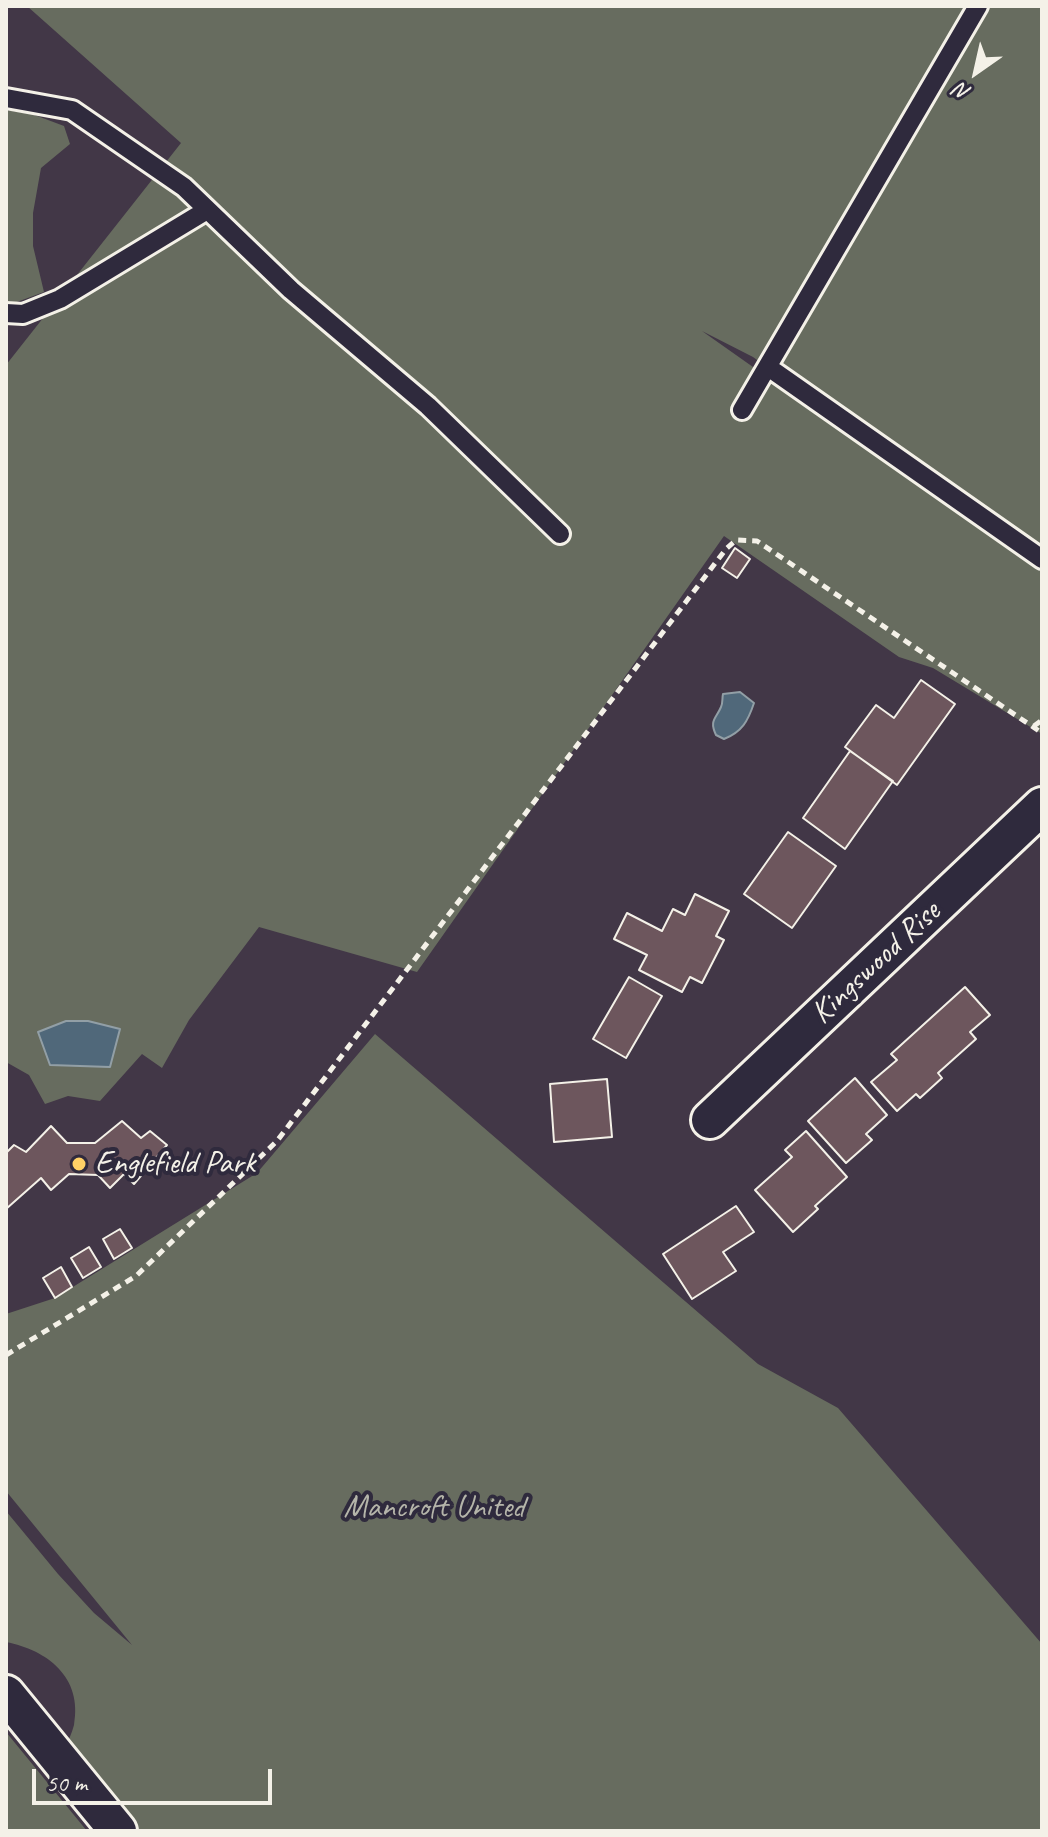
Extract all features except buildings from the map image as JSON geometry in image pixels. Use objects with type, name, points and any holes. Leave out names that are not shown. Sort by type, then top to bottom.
[{"type":"street","name":"Kingswood Rise","points":[[710,1120],[1042,806]]},
{"type":"street","points":[[6,1694],[118,1831]]},
{"type":"lane","points":[[742,410],[978,6]]},
{"type":"lane","points":[[6,98],[72,110],[184,187],[291,290],[428,406],[560,534]]},
{"type":"lane","points":[[6,313],[23,314],[60,299],[207,210]]},
{"type":"lane","points":[[768,367],[1042,559]]},
{"type":"path","points":[[6,1355],[136,1276],[277,1141],[726,549],[736,540],[757,541],[1042,733]]},
{"type":"path","points":[[1034,726],[1042,720]]},
{"type":"green space","points":[[27,6],[1042,6],[1042,569],[753,357],[702,331],[1042,571],[1042,734],[933,668],[899,657],[724,536],[417,972],[259,927],[189,1020],[162,1068],[142,1054],[100,1101],[68,1096],[45,1104],[29,1075],[6,1062],[6,365],[181,143]]},
{"type":"green space","points":[[6,110],[32,114],[64,126],[70,144],[41,168],[33,213],[33,246],[44,292],[6,306]]},
{"type":"green space","name":"Mancroft United","points":[[375,1034],[758,1364],[838,1408],[1042,1644],[1042,1831],[134,1831],[65,1749],[74,1725],[75,1708],[67,1680],[48,1659],[6,1642],[6,1511],[94,1613],[132,1645],[6,1491],[6,1314],[55,1298],[257,1173]]},
{"type":"green space","points":[[6,1732],[87,1831],[6,1831]]},
{"type":"water","points":[[740,692],[754,703],[744,725],[724,739],[716,735],[714,720],[722,705],[723,694]]},
{"type":"water","points":[[66,1021],[88,1021],[120,1029],[110,1067],[50,1065],[38,1032]]},
{"type":"place","name":"Englefield Park","points":[[79,1164]]}]
